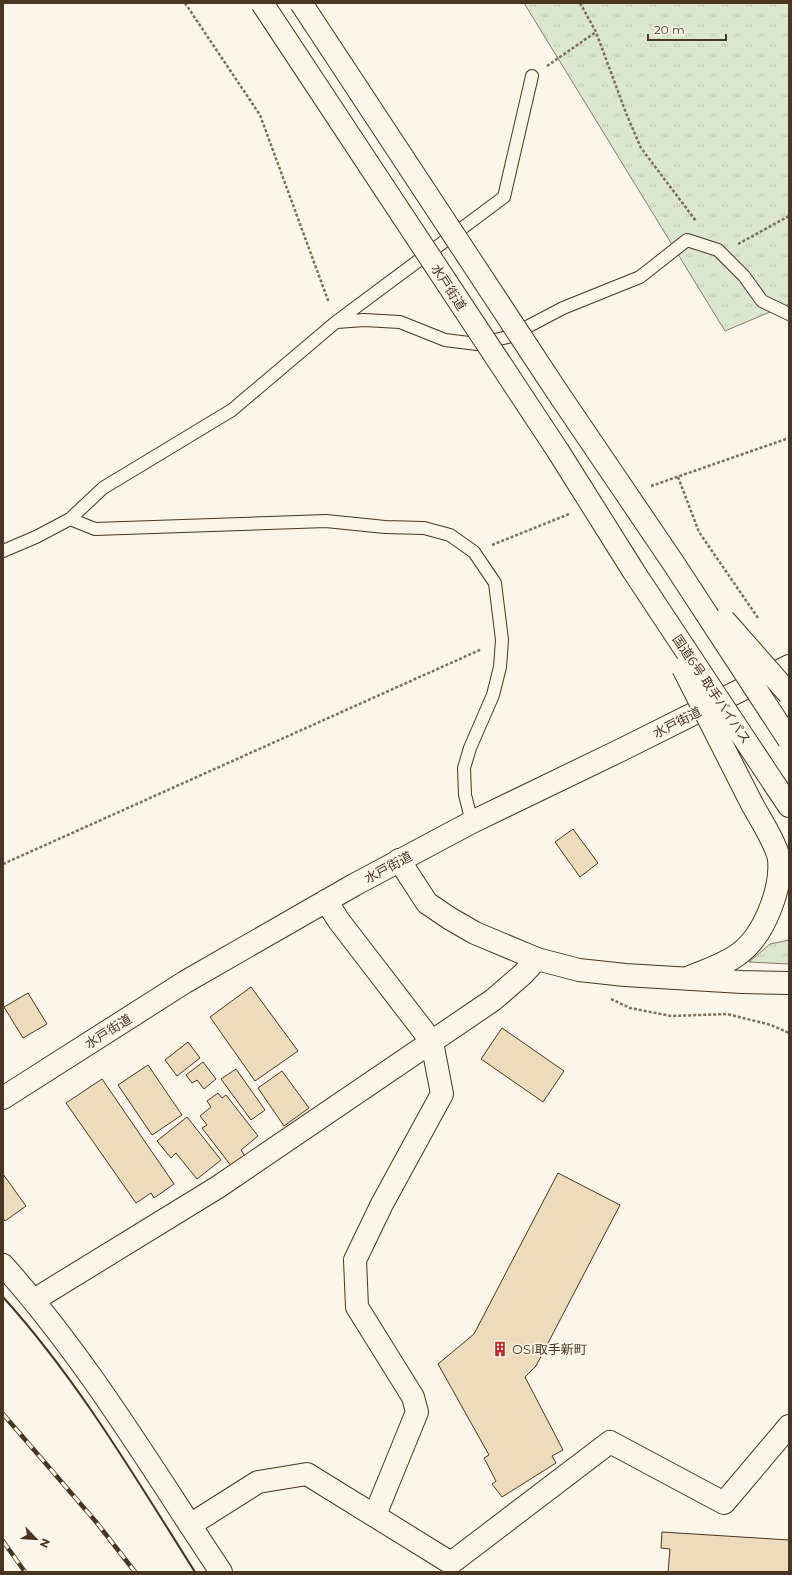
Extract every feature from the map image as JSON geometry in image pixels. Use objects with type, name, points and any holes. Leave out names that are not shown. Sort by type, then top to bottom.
[{"type":"main road","name":"水戸街道","points":[[262,3],[558,451],[634,572]]},
{"type":"main road","points":[[302,3],[558,393],[674,564],[789,740]]},
{"type":"main road","points":[[674,564],[789,694]]},
{"type":"main road","name":"国道6号 取手バイパス","points":[[634,572],[789,806]]},
{"type":"main road","points":[[634,572],[752,804],[769,834],[779,859],[773,904],[760,930],[740,953],[727,961],[685,978]]},
{"type":"main road","name":"水戸街道","points":[[3,1098],[185,982],[400,860],[472,822],[789,666]]},
{"type":"main road","points":[[400,860],[427,903],[475,933],[537,959],[579,970],[625,975],[742,982],[789,983]]},
{"type":"main road","points":[[326,901],[339,921],[432,1042],[442,1094],[382,1204],[355,1260],[357,1306],[413,1397],[417,1412],[374,1515]]},
{"type":"main road","points":[[34,1300],[218,1187],[432,1042],[493,1000],[522,975],[537,959]]},
{"type":"main road","points":[[3,1265],[34,1300],[83,1363],[121,1418],[221,1572]]},
{"type":"main road","points":[[190,1525],[258,1482],[307,1474],[451,1563],[610,1442],[724,1504],[789,1426]]},
{"type":"lane","points":[[3,551],[36,537],[70,519],[102,488],[232,410],[336,322],[504,197],[532,76]]},
{"type":"lane","points":[[336,322],[364,320],[400,322],[445,340],[476,344],[508,337],[563,308],[640,277],[687,240],[718,250],[744,276],[762,301],[789,314]]},
{"type":"lane","points":[[70,519],[95,529],[326,521],[385,527],[424,528],[450,535],[474,552],[495,583],[502,640],[500,667],[493,695],[470,748],[464,768],[465,795],[472,822]]},
{"type":"path","points":[[185,3],[260,115],[336,322]]},
{"type":"path","points":[[580,3],[596,32],[626,113],[641,148],[718,250],[736,245],[789,216]]},
{"type":"path","points":[[532,76],[596,32]]},
{"type":"path","points":[[693,472],[789,438]]},
{"type":"path","points":[[678,477],[699,532],[758,618]]},
{"type":"path","points":[[474,552],[550,521]]},
{"type":"path","points":[[3,864],[502,640]]},
{"type":"path","points":[[610,999],[630,1008],[671,1016],[727,1014],[771,1025],[789,1033]]},
{"type":"green space","points":[[524,3],[789,3],[789,304],[725,331]]},
{"type":"green space","points":[[789,940],[789,964],[749,962],[770,944]]},
{"type":"building","points":[[573,829],[598,863],[580,877],[555,842]]},
{"type":"building","points":[[251,987],[298,1051],[255,1081],[210,1017]]},
{"type":"building","points":[[28,993],[47,1024],[23,1038],[4,1007]]},
{"type":"building","points":[[502,1028],[564,1071],[543,1102],[481,1059]]},
{"type":"building","points":[[188,1042],[200,1058],[177,1076],[165,1060]]},
{"type":"building","points":[[203,1062],[216,1079],[204,1089],[197,1080],[192,1083],[186,1075]]},
{"type":"building","points":[[148,1065],[182,1115],[152,1135],[118,1085]]},
{"type":"building","points":[[236,1069],[265,1110],[251,1120],[221,1079]]},
{"type":"building","points":[[282,1071],[309,1108],[284,1126],[258,1088]]},
{"type":"building","points":[[102,1079],[174,1184],[154,1198],[151,1193],[136,1203],[66,1103]]},
{"type":"building","points":[[218,1093],[222,1098],[226,1095],[258,1136],[241,1150],[245,1156],[232,1167],[202,1128],[207,1125],[200,1116],[211,1107],[207,1101]]},
{"type":"building","points":[[187,1117],[221,1160],[197,1179],[176,1153],[171,1158],[157,1141]]},
{"type":"building","name":"OSI取手新町","points":[[558,1173],[620,1205],[536,1366],[525,1377],[563,1450],[552,1456],[556,1463],[502,1497],[492,1484],[496,1481],[484,1458],[489,1455],[438,1364],[474,1334]]},
{"type":"building","points":[[3,1174],[26,1206],[5,1221],[3,1218]]},
{"type":"building","points":[[662,1532],[789,1540],[789,1572],[668,1572],[670,1549],[661,1548]]},
{"type":"railway","points":[[3,1414],[97,1523],[135,1572]]},
{"type":"railway","points":[[3,1541],[25,1572]]},
{"type":"wall","points":[[3,1297],[81,1395],[128,1465],[195,1572]]},
{"type":"place","name":"OSI取手新町","points":[[500,1349]]}]
